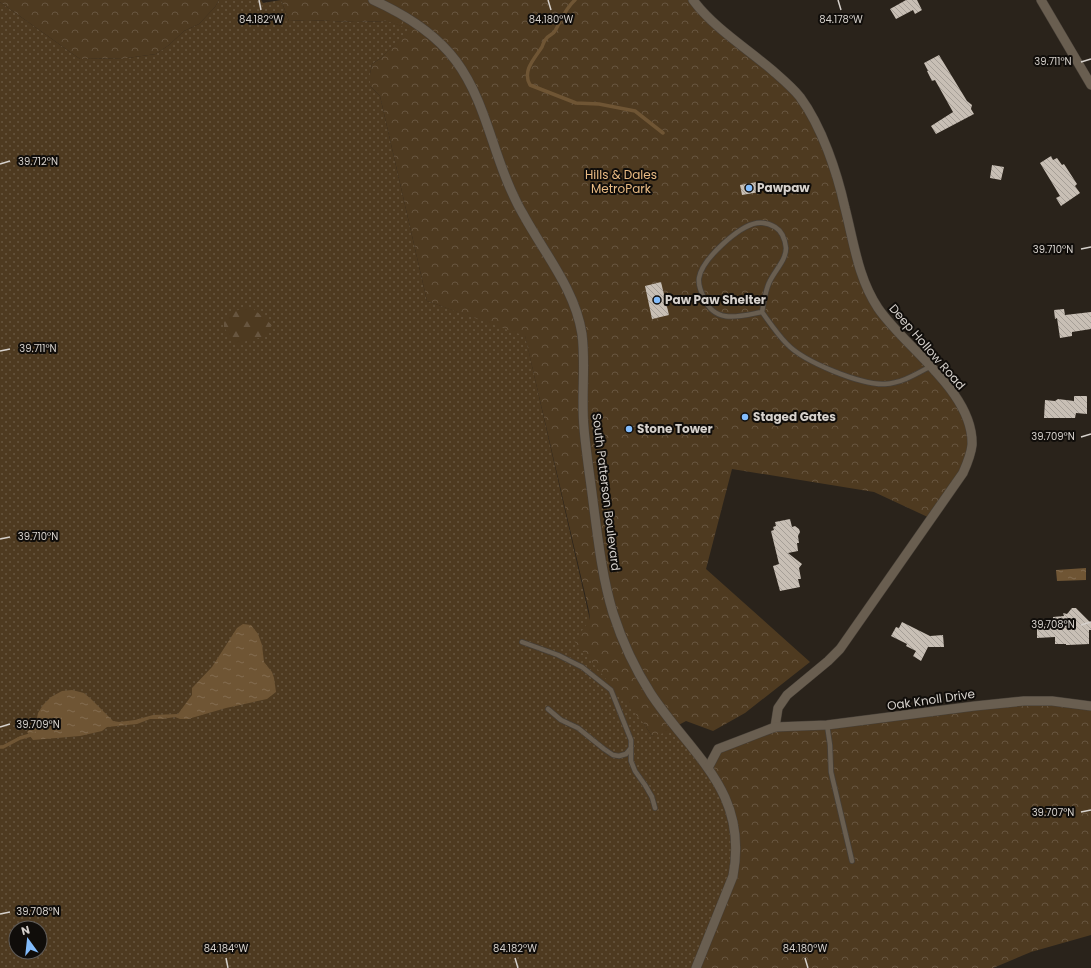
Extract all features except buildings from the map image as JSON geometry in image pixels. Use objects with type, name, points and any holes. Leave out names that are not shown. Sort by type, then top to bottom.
[{"type":"street","name":"South Patterson Boulevard","points":[[373,0],[426,30],[456,61],[480,103],[509,184],[522,214],[557,272],[575,309],[582,332],[584,427],[599,549],[613,614],[629,654],[651,694],[708,768],[724,794],[734,824],[736,860],[733,876],[696,968]]},
{"type":"street","name":"Deep Hollow Road","points":[[692,0],[716,26],[775,72],[799,97],[815,123],[828,153],[840,189],[855,253],[868,290],[878,308],[890,324],[951,390],[968,421],[972,445],[969,460],[963,473],[938,510],[840,648],[828,661],[787,695],[778,708],[775,727]]},
{"type":"street","points":[[1041,0],[1087,69],[1091,85]]},
{"type":"street","name":"Oak Knoll Drive","points":[[708,768],[718,749],[745,737],[775,727],[827,725],[1024,701],[1052,701],[1091,706]]},
{"type":"lane","points":[[762,312],[729,318],[719,315],[711,310],[705,300],[700,288],[699,278],[704,265],[719,248],[741,230],[757,223],[769,224],[778,229],[784,237],[786,249],[783,259],[769,282],[762,312],[787,345],[833,372],[862,381],[885,384],[906,380],[930,366]]},
{"type":"lane","points":[[522,642],[558,655],[582,667],[611,690],[631,740],[631,761],[635,771],[646,784],[655,808]]},
{"type":"lane","points":[[548,709],[561,720],[578,728],[613,755],[619,756],[626,754],[631,748]]},
{"type":"lane","points":[[827,725],[830,745],[831,772],[852,861]]},
{"type":"green space","points":[[0,0],[219,0],[215,7],[199,24],[184,31],[169,45],[156,54],[127,58],[80,59],[0,2]]},
{"type":"green space","points":[[219,0],[261,0],[263,3],[281,0],[289,21],[388,21],[410,29],[381,58],[372,64],[370,86],[380,96],[427,301],[525,335],[590,620],[644,724],[652,736],[675,727],[724,794],[736,860],[696,968],[0,968],[0,2],[80,59],[127,58],[156,54],[169,45],[184,31],[199,24],[215,7]]},
{"type":"green space","name":"Hills & Dales MetroPark","points":[[281,0],[693,0],[785,81],[821,134],[867,290],[937,373],[968,421],[969,460],[932,519],[874,492],[732,469],[706,569],[810,662],[745,713],[713,731],[686,721],[664,733],[652,736],[644,724],[574,641],[590,620],[589,611],[525,336],[427,301],[380,96],[370,86],[372,64],[381,58],[409,29],[387,21],[289,21]]},
{"type":"green space","points":[[251,307],[272,325],[263,337],[234,344],[224,327],[224,319],[234,311]]},
{"type":"green space","points":[[1024,701],[1091,706],[1091,935],[1031,952],[993,968],[696,968],[733,876],[734,824],[708,768],[718,749],[775,727]]},
{"type":"water","points":[[1086,568],[1086,580],[1057,581],[1056,570]]},
{"type":"water","points":[[243,624],[251,625],[258,634],[262,645],[264,662],[272,672],[274,678],[276,692],[267,699],[226,708],[188,719],[180,719],[175,717],[150,719],[137,724],[107,727],[102,731],[80,736],[33,740],[27,732],[36,723],[38,713],[43,705],[51,697],[62,691],[72,690],[84,693],[113,721],[119,722],[135,720],[153,715],[178,714],[192,695],[192,688],[212,667],[237,628]]},
{"type":"waterway","points":[[575,0],[566,11],[554,32],[545,41],[530,65],[527,75],[530,85],[576,103],[599,104],[635,111],[663,133]]},
{"type":"waterway","points":[[0,747],[3,747],[20,738],[34,734]]},
{"type":"place","name":"Pawpaw","points":[[749,188]]},
{"type":"place","name":"Paw Paw Shelter","points":[[657,300]]},
{"type":"place","name":"Staged Gates","points":[[745,417]]},
{"type":"place","name":"Stone Tower","points":[[629,429]]}]
